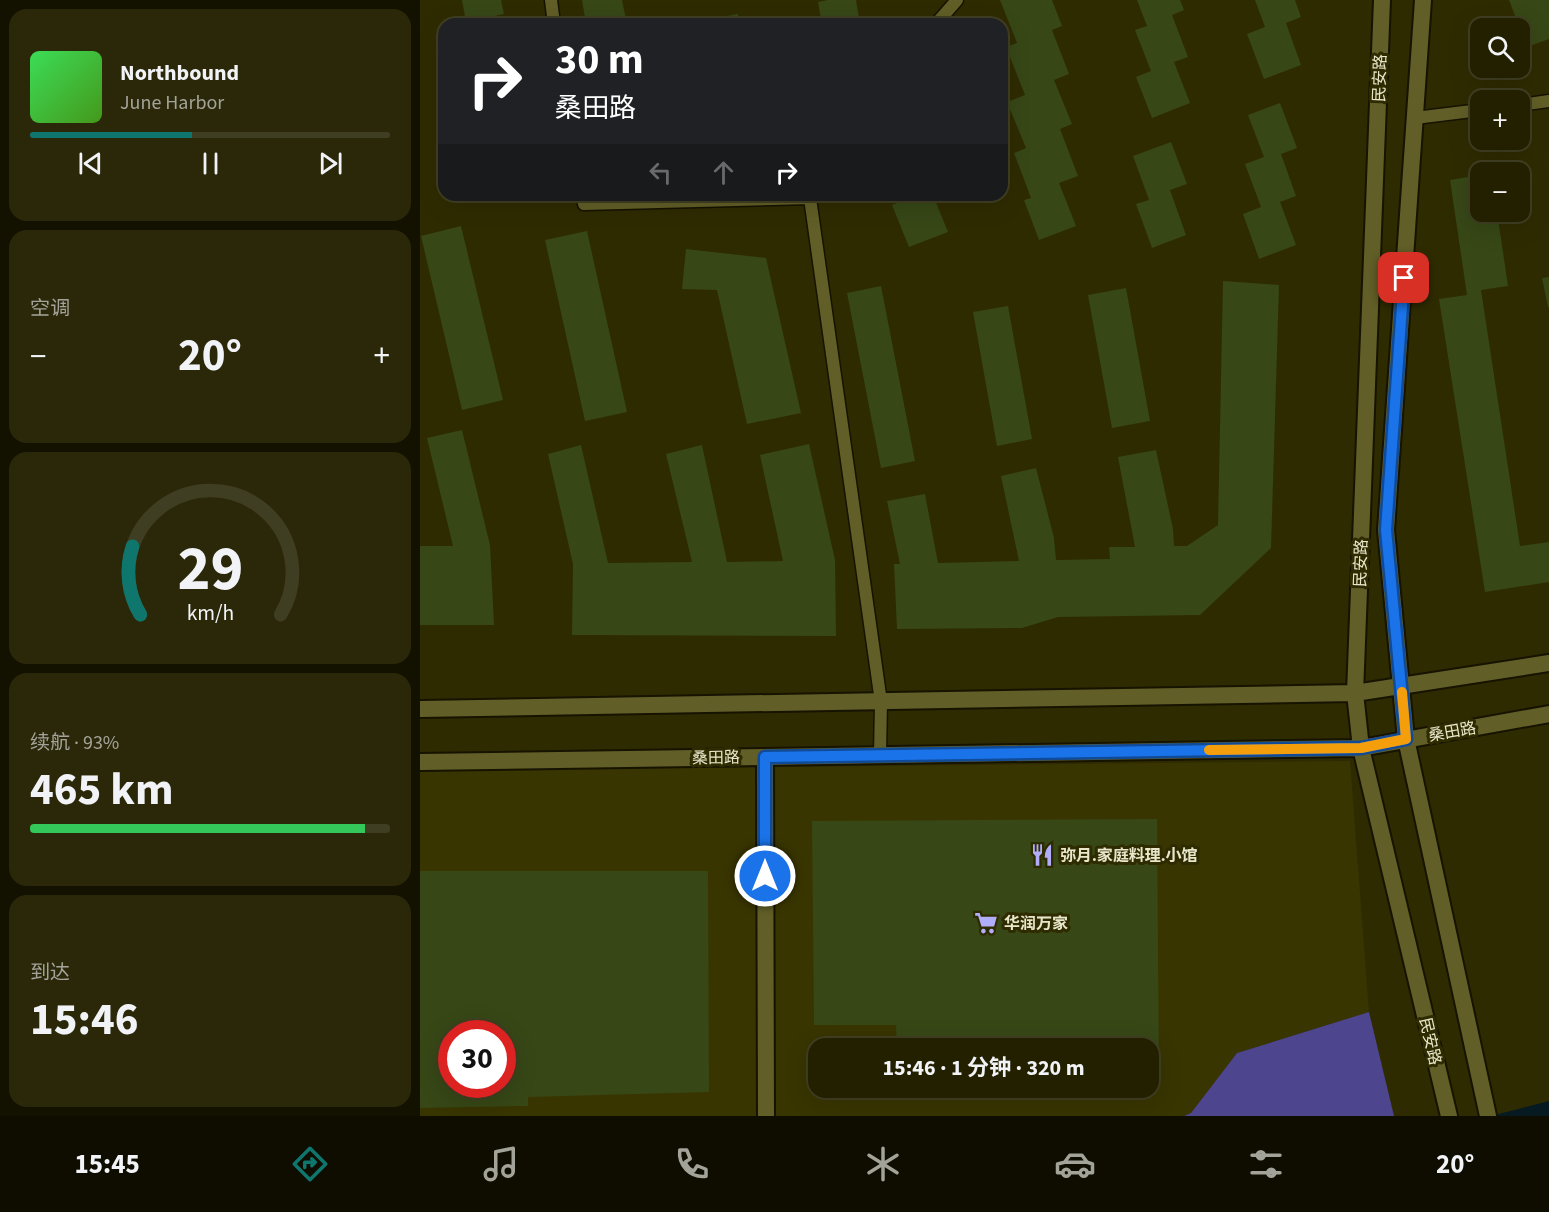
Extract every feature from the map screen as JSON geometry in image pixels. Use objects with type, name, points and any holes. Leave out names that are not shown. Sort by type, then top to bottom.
[{"type":"main road","name":"民安路","points":[[1382,0],[1355,693],[1361,748],[1448,1114]]},
{"type":"main road","name":"民安路","points":[[1423,0],[1386,530],[1406,739],[1487,1110]]},
{"type":"main road","points":[[420,710],[1355,693],[1549,663]]},
{"type":"main road","name":"桑田路","points":[[420,762],[1361,748],[1549,714]]},
{"type":"main road","points":[[765,757],[766,1116]]},
{"type":"lane","points":[[550,0],[554,18]]},
{"type":"lane","points":[[941,18],[957,0]]},
{"type":"lane","points":[[1530,104],[1549,101]]},
{"type":"lane","points":[[1415,118],[1470,111]]},
{"type":"lane","points":[[583,201],[584,204],[669,201]]},
{"type":"lane","points":[[812,201],[881,702],[880,755]]},
{"type":"shaded area","points":[[1350,761],[1369,1012],[1237,1053],[1191,1113],[1183,1116],[420,1116],[420,771]]},
{"type":"shaded area","points":[[1369,1012],[1394,1116],[1184,1116],[1191,1113],[1237,1053]]},
{"type":"water","points":[[1549,1101],[1549,1116],[1491,1116]]},
{"type":"building","points":[[462,0],[501,0],[504,14],[485,18],[465,18]]},
{"type":"building","points":[[582,0],[622,0],[626,18],[585,18]]},
{"type":"building","points":[[856,0],[859,18],[821,18],[818,2]]},
{"type":"building","points":[[1000,0],[1052,0],[1062,26],[1052,30],[1069,74],[1054,80],[1072,124],[1060,129],[1078,176],[1059,183],[1076,226],[1039,240],[1024,200],[1031,198],[1014,153],[1026,148],[1008,102],[1025,95],[1008,52],[1008,46],[1017,43]]},
{"type":"building","points":[[1137,0],[1180,0],[1184,10],[1172,15],[1188,57],[1174,62],[1190,103],[1152,118],[1136,77],[1151,71],[1135,30],[1147,26]]},
{"type":"building","points":[[1255,0],[1295,0],[1301,17],[1286,23],[1301,65],[1264,79],[1247,34],[1265,27]]},
{"type":"building","points":[[1509,0],[1549,0],[1549,39],[1530,46],[1530,18],[1516,18]]},
{"type":"building","points":[[738,14],[739,18],[717,18]]},
{"type":"building","points":[[1280,103],[1297,148],[1281,154],[1296,196],[1280,202],[1296,245],[1259,259],[1243,214],[1261,207],[1245,164],[1264,157],[1248,115]]},
{"type":"building","points":[[1171,142],[1187,184],[1170,190],[1186,235],[1152,248],[1136,204],[1149,200],[1133,156]]},
{"type":"building","points":[[1470,177],[1470,222],[1498,222],[1508,286],[1481,290],[1520,546],[1549,542],[1549,582],[1485,592],[1439,299],[1467,295],[1450,180]]},
{"type":"building","points":[[902,201],[935,201],[948,232],[909,247],[892,205]]},
{"type":"building","points":[[461,226],[503,400],[462,410],[421,236]]},
{"type":"building","points":[[587,231],[627,412],[585,421],[545,240]]},
{"type":"building","points":[[686,249],[766,258],[801,413],[747,424],[717,290],[682,289]]},
{"type":"building","points":[[1549,277],[1549,307],[1548,307],[1542,278]]},
{"type":"building","points":[[1223,281],[1279,285],[1271,548],[1200,615],[1058,617],[1022,628],[897,629],[894,564],[900,564],[887,501],[925,494],[938,563],[1019,561],[1001,476],[1036,468],[1054,538],[1056,560],[1110,559],[1109,547],[1135,547],[1118,457],[1156,450],[1173,529],[1174,546],[1187,546],[1218,525]]},
{"type":"building","points":[[881,286],[915,461],[881,468],[847,293]]},
{"type":"building","points":[[1126,288],[1150,421],[1112,428],[1088,295]]},
{"type":"building","points":[[1008,306],[1032,439],[997,446],[973,312]]},
{"type":"building","points":[[462,430],[490,545],[494,625],[420,625],[420,546],[453,546],[427,438]]},
{"type":"building","points":[[809,444],[835,560],[836,636],[572,635],[573,564],[548,454],[581,445],[608,563],[692,562],[666,454],[702,445],[727,562],[783,561],[760,455]]},
{"type":"building","name":"华润万家","points":[[1157,819],[1159,1038],[897,1038],[896,1025],[814,1025],[812,821]]},
{"type":"building","points":[[420,871],[708,871],[709,1092],[528,1097],[528,1106],[420,1108]]},
{"type":"slow traffic","points":[[1209,750],[1361,748],[1406,739],[1402,692]]},
{"type":"place","name":"弥月.家庭料理.小馆","points":[[1042,855]]},
{"type":"place","name":"华润万家","points":[[986,923]]},
{"type":"route","points":[[765,876],[765,757],[1361,748],[1406,739],[1386,530],[1404,278]]}]
